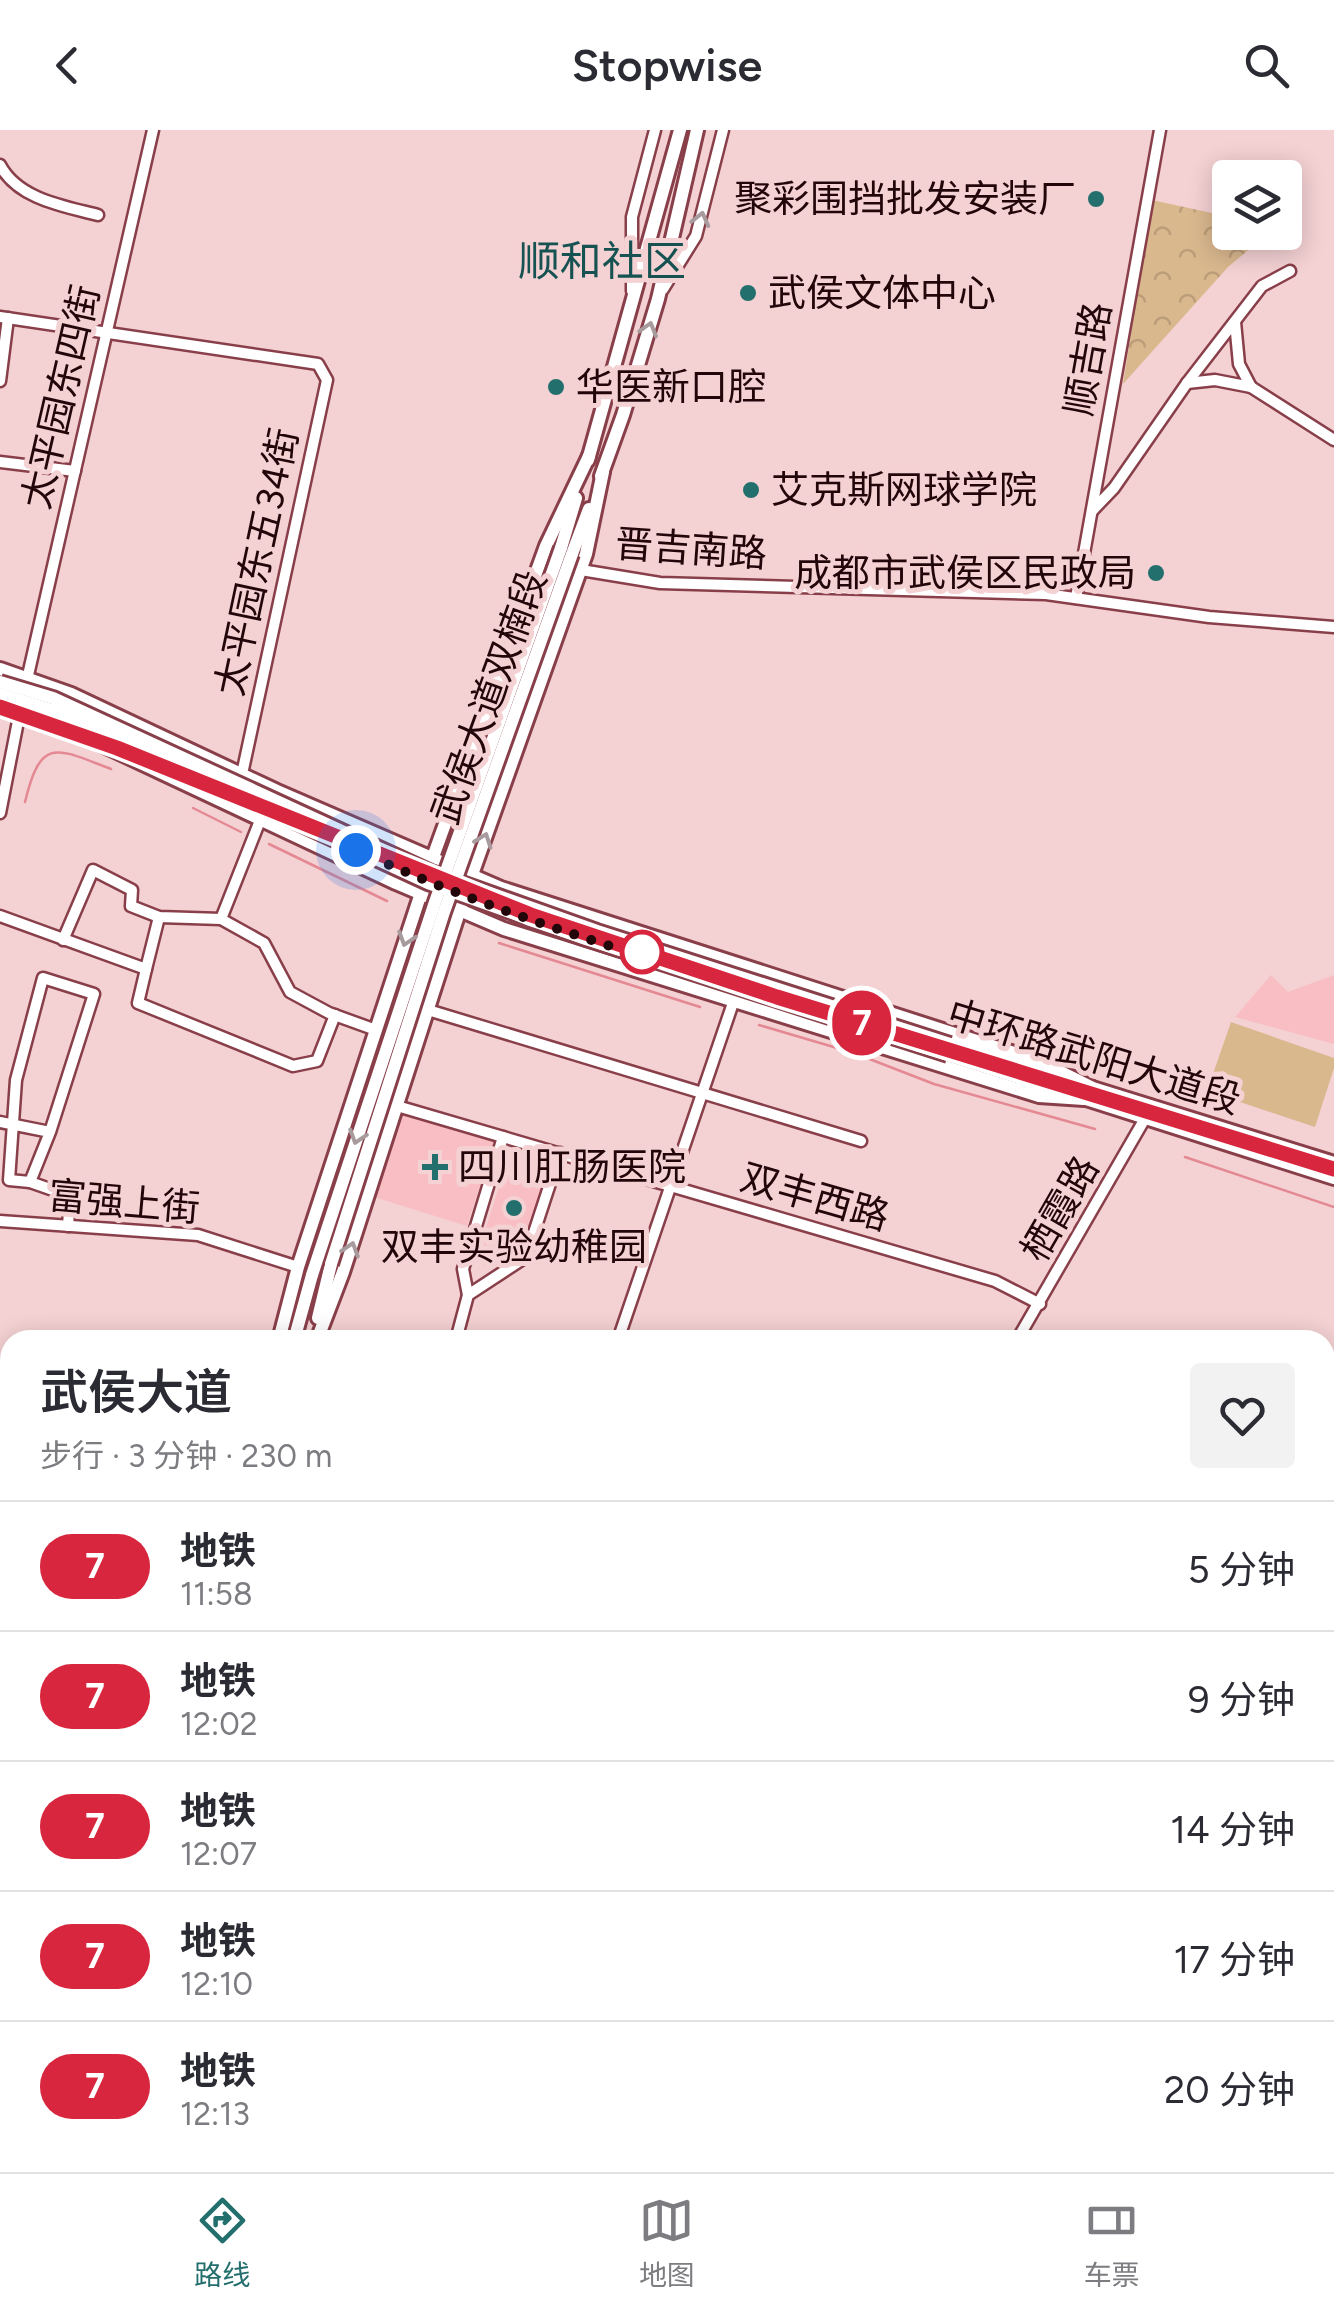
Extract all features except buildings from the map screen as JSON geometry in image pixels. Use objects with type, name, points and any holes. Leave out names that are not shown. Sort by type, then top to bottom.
[{"type":"main road","name":"武侯大道双楠段","points":[[317,1330],[331,1264],[444,912],[567,551],[589,456],[680,130]]},
{"type":"main road","name":"武侯大道双楠段","points":[[297,1330],[435,902],[567,551],[623,415],[658,299],[697,130]]},
{"type":"main road","points":[[282,1330],[298,1267],[432,860],[546,546],[589,456]]},
{"type":"main road","points":[[319,1330],[344,1272],[460,910],[581,570],[602,472]]},
{"type":"main road","points":[[0,669],[27,677],[472,876],[1039,1061],[1087,1093]]},
{"type":"main road","name":"中环路武阳大道段","points":[[0,682],[53,698],[430,872],[949,1049]]},
{"type":"main road","name":"中环路武阳大道段","points":[[0,694],[56,711],[428,883],[586,939],[1087,1093],[1146,1119],[1334,1178]]},
{"type":"main road","points":[[0,706],[62,726],[504,929],[1040,1096],[1087,1093]]},
{"type":"main road","name":"中环路武阳大道段","points":[[1087,1093],[1151,1105],[1334,1164]]},
{"type":"street","name":"太平园东四街","points":[[0,813],[27,677],[154,130]]},
{"type":"street","points":[[632,300],[632,217],[655,130]]},
{"type":"street","points":[[658,299],[696,236],[723,130]]},
{"type":"street","name":"顺吉路","points":[[1076,598],[1160,130]]},
{"type":"street","points":[[0,165],[3,181],[35,197],[98,215]]},
{"type":"street","points":[[1091,512],[1114,488],[1262,286],[1290,271]]},
{"type":"street","points":[[0,380],[4,317],[106,334]]},
{"type":"street","points":[[1234,320],[1240,364],[1251,387]]},
{"type":"street","name":"太平园东五34街","points":[[106,334],[318,364],[327,380],[242,774]]},
{"type":"street","points":[[1187,384],[1215,380],[1251,387],[1334,440]]},
{"type":"street","points":[[0,462],[75,471]]},
{"type":"street","name":"晋吉南路","points":[[581,570],[660,583],[1046,594],[1209,618],[1334,627]]},
{"type":"street","points":[[222,919],[262,818]]},
{"type":"street","points":[[64,940],[92,870],[132,890],[131,906],[159,916],[222,919],[264,943],[290,992],[376,1030]]},
{"type":"street","points":[[0,916],[146,970]]},
{"type":"street","points":[[159,916],[138,1003],[293,1066],[317,1061],[335,1015]]},
{"type":"street","points":[[30,1182],[94,994],[43,978],[16,1080],[9,1180],[30,1182],[70,1196],[68,1226]]},
{"type":"street","points":[[621,1330],[734,1000]]},
{"type":"street","points":[[428,1010],[861,1140]]},
{"type":"street","name":"栖霞路","points":[[1023,1330],[1151,1105]]},
{"type":"street","name":"双丰西路","points":[[397,1106],[995,1281],[1040,1304]]},
{"type":"street","points":[[0,1122],[50,1132]]},
{"type":"street","points":[[459,1330],[468,1296],[463,1269],[503,1137]]},
{"type":"street","points":[[468,1296],[526,1257],[560,1154]]},
{"type":"street","name":"富强上街","points":[[0,1221],[198,1235],[298,1267]]},
{"type":"shaded area","points":[[1271,975],[1288,992],[1334,975],[1334,1044],[1235,1017]]},
{"type":"shaded area","name":"四川肛肠医院","points":[[403,1109],[495,1138],[467,1226],[374,1197]]},
{"type":"shaded area","name":"双丰实验幼稚园","points":[[511,1150],[552,1165],[521,1252],[500,1265],[485,1266],[476,1258]]},
{"type":"green space","points":[[1152,200],[1212,213],[1212,250],[1248,250],[1228,267],[1123,384]]},
{"type":"green space","points":[[1231,1022],[1334,1058],[1315,1127],[1207,1091]]},
{"type":"waterway","points":[[25,802],[37,766],[53,753],[77,756],[111,769]]},
{"type":"waterway","points":[[193,808],[241,832]]},
{"type":"waterway","points":[[269,844],[387,901]]},
{"type":"waterway","points":[[499,943],[700,1007]]},
{"type":"waterway","points":[[759,1025],[854,1053],[934,1084],[1095,1129]]},
{"type":"waterway","points":[[1185,1157],[1334,1207]]},
{"type":"metro line","name":"7","points":[[0,707],[117,748],[531,915],[777,997],[1334,1169]]},
{"type":"place","name":"聚彩围挡批发安装厂","points":[[1096,199]]},
{"type":"place","name":"武侯文体中心","points":[[748,293]]},
{"type":"place","name":"华医新口腔","points":[[556,387]]},
{"type":"place","name":"艾克斯网球学院","points":[[751,490]]},
{"type":"place","name":"成都市武侯区民政局","points":[[1156,573]]},
{"type":"place","name":"四川肛肠医院","points":[[435,1167]]},
{"type":"place","name":"双丰实验幼稚园","points":[[514,1208]]},
{"type":"district","name":"顺和社区","points":[[602,261]]},
{"type":"route","points":[[356,850],[496,908],[642,956],[642,952]]}]
